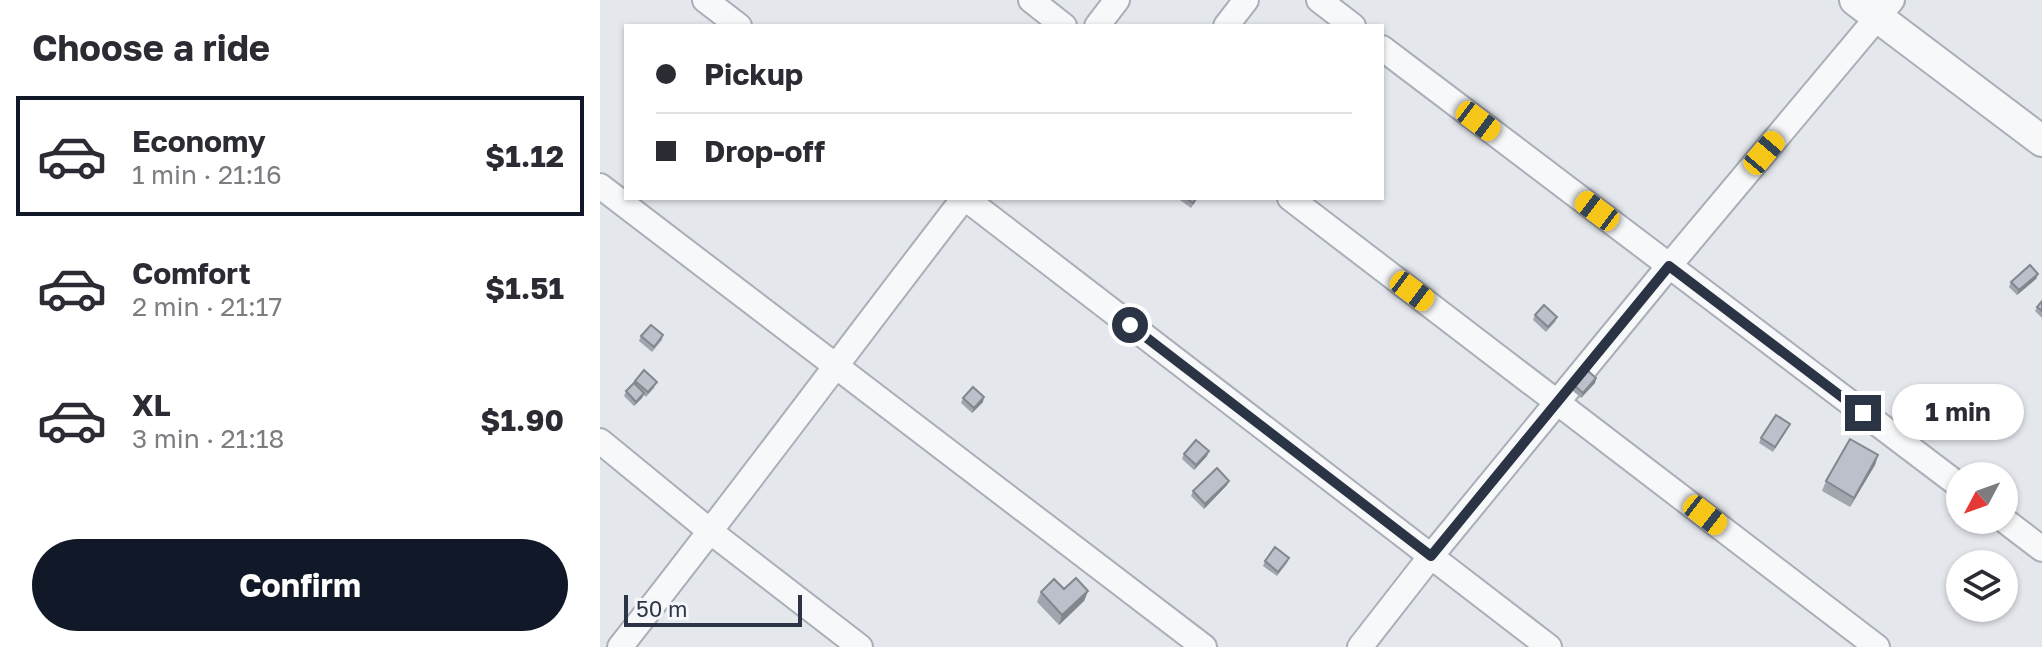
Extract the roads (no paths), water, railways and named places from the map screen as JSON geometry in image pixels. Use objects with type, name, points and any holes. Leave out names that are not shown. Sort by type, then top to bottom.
[{"type":"street","points":[[705,0],[736,24]]},
{"type":"street","points":[[1031,0],[1061,24]]},
{"type":"street","points":[[1099,24],[1117,0]]},
{"type":"street","points":[[1228,24],[1246,0]]},
{"type":"street","points":[[1319,0],[1350,24]]},
{"type":"street","points":[[1360,647],[1875,6],[2042,141]]},
{"type":"street","points":[[1384,50],[1946,475]]},
{"type":"street","points":[[600,186],[1204,647]]},
{"type":"street","points":[[620,647],[963,200]]},
{"type":"street","points":[[968,200],[1549,647]]},
{"type":"street","points":[[1293,200],[1877,647]]},
{"type":"street","points":[[600,441],[860,647]]},
{"type":"street","points":[[2018,531],[2042,549]]}]
